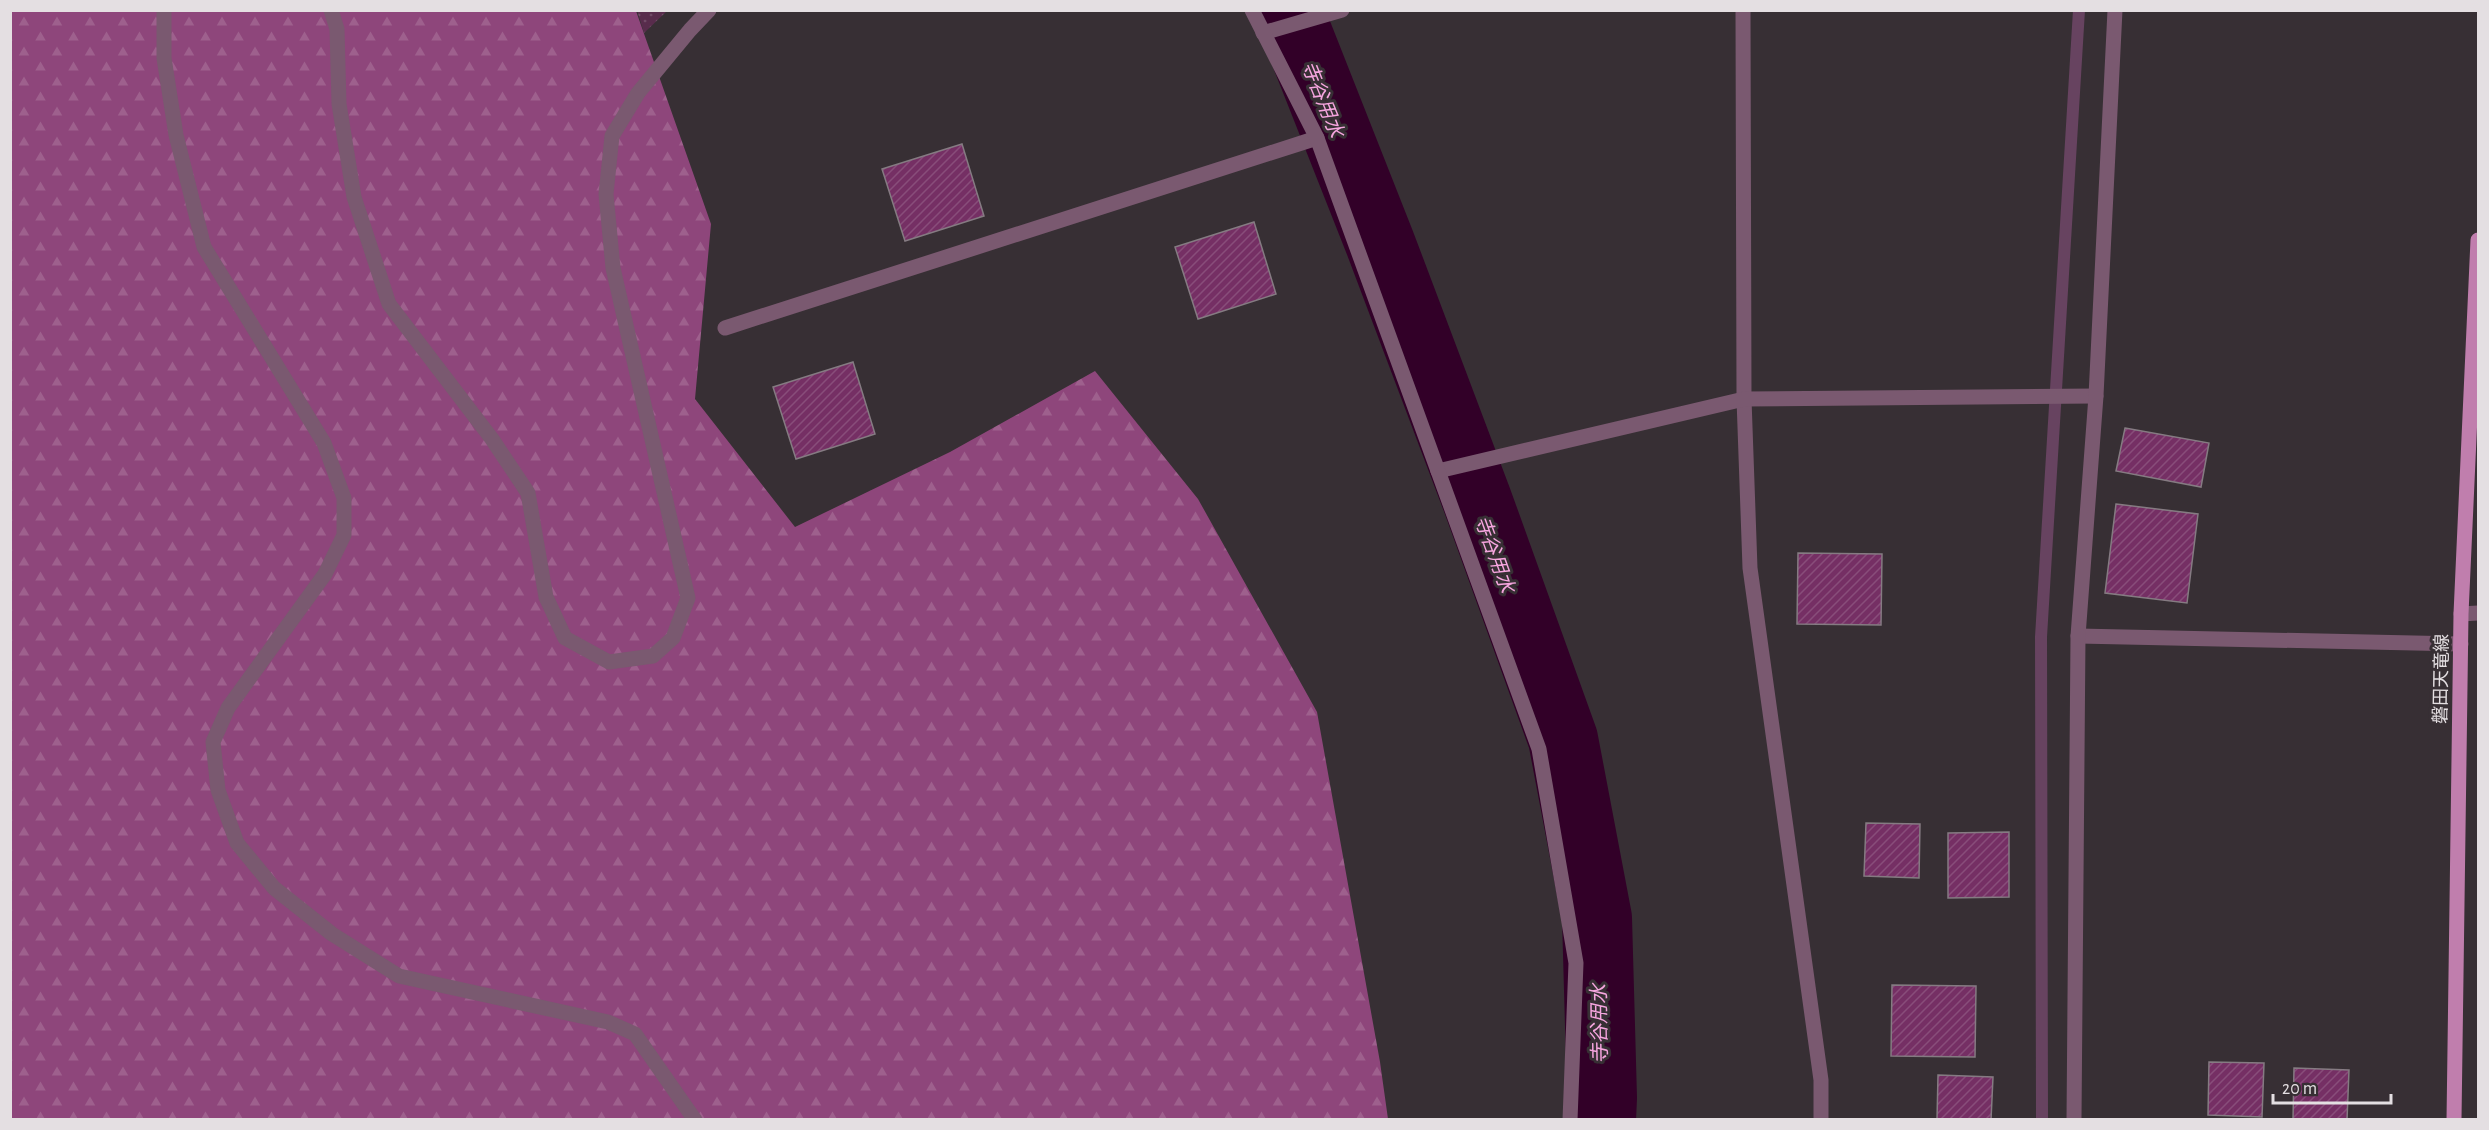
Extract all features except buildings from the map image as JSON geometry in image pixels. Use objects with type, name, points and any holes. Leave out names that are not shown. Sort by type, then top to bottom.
[{"type":"main road","name":"磐田天竜線","points":[[2454,1119],[2461,644],[2478,240]]},
{"type":"street","points":[[164,10],[164,58],[176,135],[204,247],[324,443],[344,498],[344,535],[325,574],[228,708],[213,742],[218,790],[237,843],[282,894],[332,934],[399,976],[608,1022],[634,1034],[694,1119]]},
{"type":"street","points":[[331,10],[337,29],[339,104],[354,197],[389,304],[486,429],[528,493],[546,597],[565,638],[609,662],[653,656],[673,638],[688,598],[613,268],[606,194],[612,136],[638,93],[709,10]]},
{"type":"street","points":[[1252,10],[1317,138],[1539,749],[1576,963],[1570,1119]]},
{"type":"street","points":[[1263,33],[1342,10]]},
{"type":"street","points":[[1743,10],[1744,399],[1750,568],[1821,1080],[1821,1119]]},
{"type":"street","points":[[2074,1119],[2078,636],[2097,396],[2115,10]]},
{"type":"street","points":[[725,328],[1317,138]]},
{"type":"street","points":[[1438,471],[1744,399],[2097,396]]},
{"type":"street","points":[[2462,614],[2478,613]]},
{"type":"street","points":[[2078,636],[2461,644]]},
{"type":"shaded area","points":[[637,10],[667,11],[644,33]]},
{"type":"green space","points":[[10,11],[636,11],[711,224],[695,399],[795,527],[950,452],[1095,371],[1198,499],[1317,712],[1380,1062],[1388,1119],[11,1119]]},
{"type":"waterway","name":"寺谷用水","points":[[1288,10],[1380,243],[1477,500],[1563,739],[1597,918],[1601,1120]]},
{"type":"waterway","points":[[2042,1120],[2041,637],[2079,10]]}]
